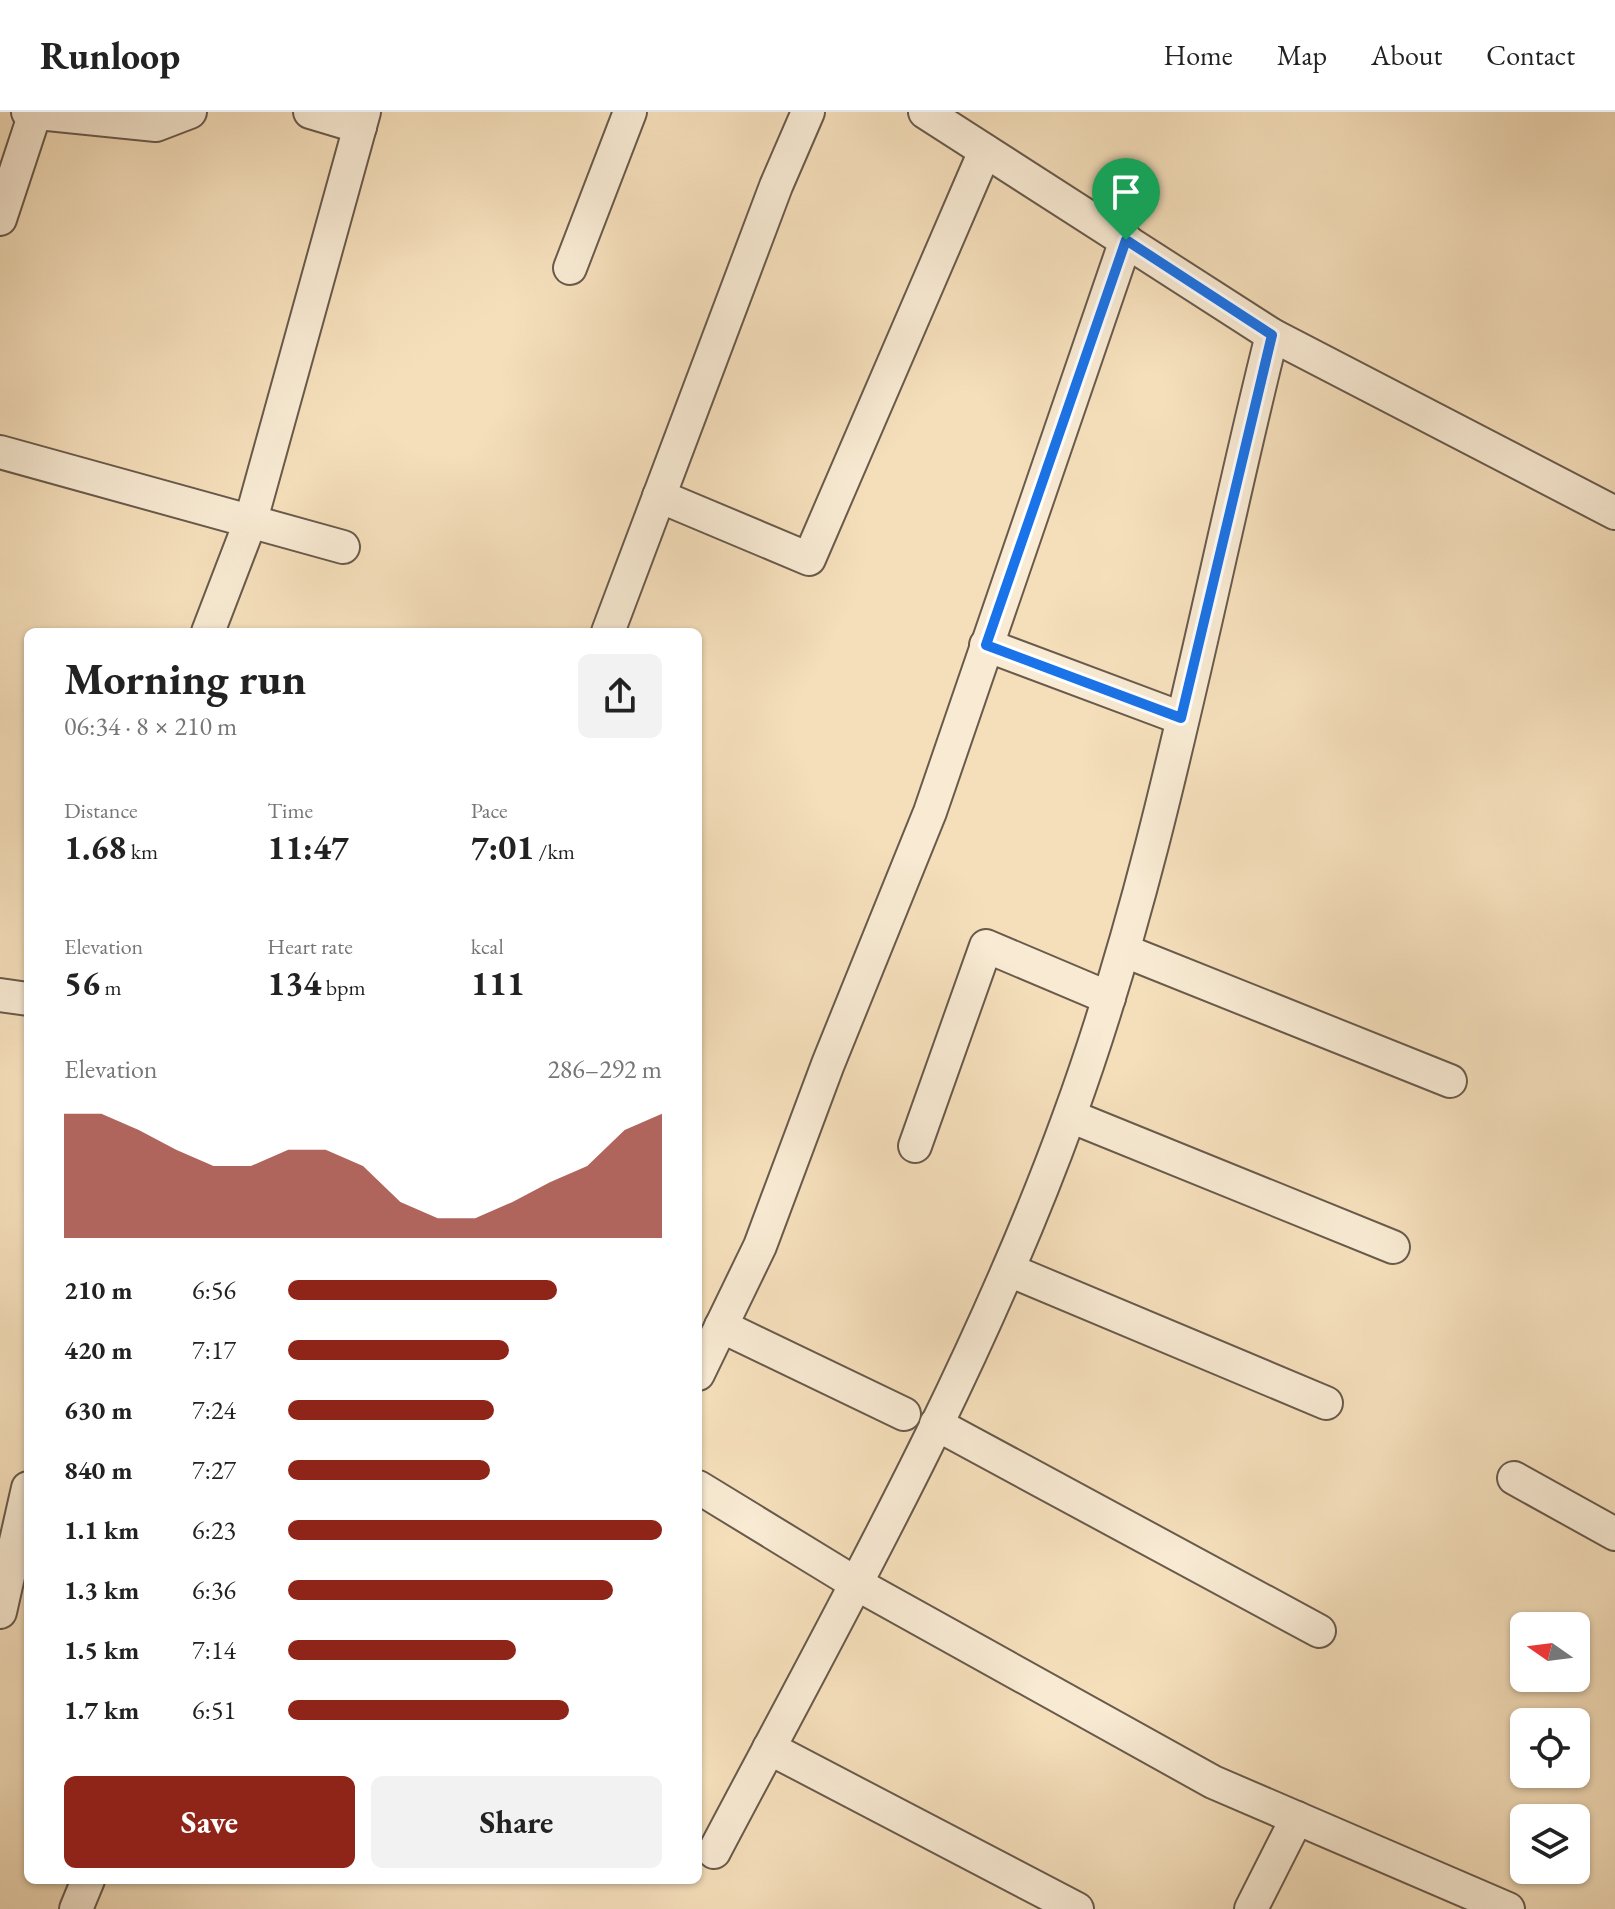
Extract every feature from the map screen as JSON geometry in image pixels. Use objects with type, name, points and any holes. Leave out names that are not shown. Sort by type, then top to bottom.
[{"type":"street","points":[[0,219],[32,113],[156,125],[190,112]]},
{"type":"street","points":[[210,628],[251,520],[362,120],[310,112]]},
{"type":"street","points":[[570,268],[630,112]]},
{"type":"street","points":[[610,628],[776,186],[808,112]]},
{"type":"street","points":[[925,112],[1272,335],[1615,513]]},
{"type":"street","points":[[659,496],[809,559],[985,151]]},
{"type":"street","points":[[702,1366],[760,1246],[828,1064],[930,812],[1126,240]]},
{"type":"street","points":[[714,1852],[936,1424],[1009,1270],[1070,1116],[1125,951],[1272,335]]},
{"type":"street","points":[[0,452],[343,547]]},
{"type":"street","points":[[986,645],[1181,718]]},
{"type":"street","points":[[915,1146],[986,946],[1109,998]]},
{"type":"street","points":[[1125,951],[1450,1081]]},
{"type":"street","points":[[0,995],[24,998]]},
{"type":"street","points":[[1070,1116],[1393,1247]]},
{"type":"street","points":[[1009,1270],[1326,1403]]},
{"type":"street","points":[[721,1326],[904,1414]]},
{"type":"street","points":[[936,1424],[1319,1631]]},
{"type":"street","points":[[1514,1478],[1615,1534]]},
{"type":"street","points":[[702,1489],[855,1583],[1213,1782],[1508,1909]]},
{"type":"street","points":[[0,1612],[24,1506]]},
{"type":"street","points":[[769,1748],[1077,1909]]},
{"type":"street","points":[[1251,1909],[1297,1818]]},
{"type":"street","points":[[76,1909],[86,1884]]},
{"type":"route","points":[[1126,240],[1272,335],[1181,718],[986,645],[1126,240]]}]
